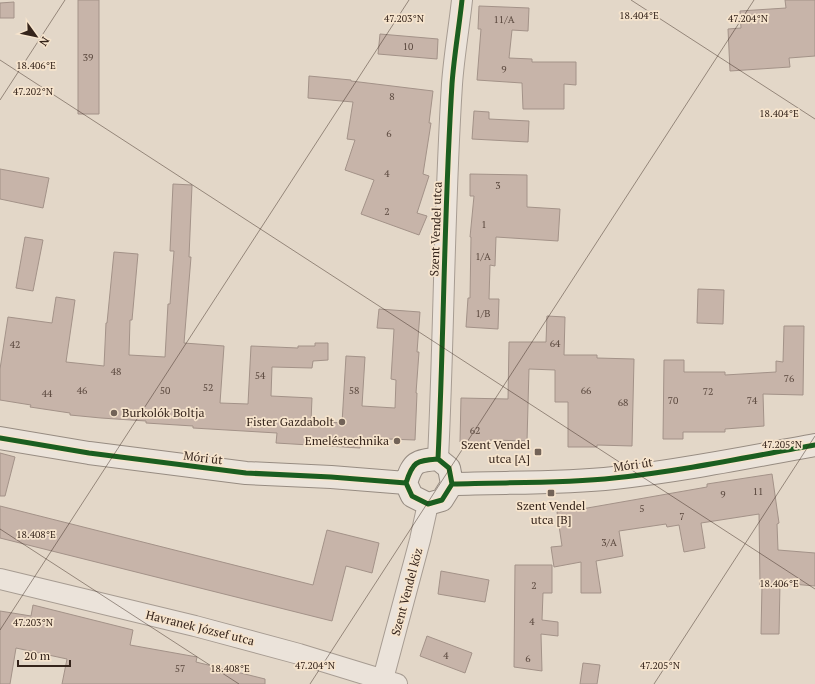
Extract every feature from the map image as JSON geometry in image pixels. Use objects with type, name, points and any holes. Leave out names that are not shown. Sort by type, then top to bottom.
[{"type":"main road","name":"Móri út","points":[[0,438],[89,453],[246,473],[331,477],[406,483]]},
{"type":"main road","name":"Móri út","points":[[452,484],[570,481],[614,478],[694,467],[815,445]]},
{"type":"main road","points":[[438,459],[449,468],[452,484],[442,500],[428,504],[412,496],[406,483],[410,468],[420,460],[438,459]]},
{"type":"street","name":"Szent Vendel utca","points":[[438,459],[444,261],[452,83],[462,0]]},
{"type":"street","name":"Szent Vendel köz","points":[[390,681],[428,504]]},
{"type":"street","name":"Havranek József utca","points":[[0,579],[195,626],[292,652],[390,681]]},
{"type":"building","points":[[78,0],[99,0],[99,114],[78,114]]},
{"type":"building","points":[[785,0],[815,0],[815,56],[789,58],[790,67],[730,71],[728,29],[741,28],[740,11],[786,8]]},
{"type":"building","points":[[14,2],[14,18],[0,18],[0,3]]},
{"type":"building","points":[[479,6],[529,8],[528,31],[512,30],[509,58],[532,59],[532,62],[576,62],[576,85],[564,84],[564,109],[523,109],[522,83],[477,80],[481,29],[478,29]]},
{"type":"building","points":[[380,34],[438,39],[437,59],[378,54]]},
{"type":"building","points":[[309,76],[433,91],[429,123],[431,123],[423,174],[429,176],[417,213],[427,216],[419,235],[361,214],[374,180],[345,170],[355,140],[347,139],[353,102],[308,98]]},
{"type":"building","points":[[474,111],[489,112],[489,119],[529,121],[528,142],[472,139]]},
{"type":"building","points":[[0,169],[49,178],[43,208],[0,199]]},
{"type":"building","points":[[470,174],[527,175],[527,207],[560,209],[558,241],[496,237],[495,266],[490,265],[489,299],[499,299],[498,329],[466,327],[468,298],[470,298],[470,237],[474,196],[470,196]]},
{"type":"building","points":[[173,184],[192,185],[189,257],[191,257],[184,343],[224,346],[220,403],[248,404],[251,346],[298,348],[298,346],[315,346],[315,343],[328,343],[328,360],[313,361],[312,368],[272,367],[271,396],[312,398],[311,421],[342,423],[346,356],[365,357],[362,406],[395,408],[396,380],[391,379],[394,329],[377,328],[379,309],[420,312],[417,352],[419,352],[415,440],[360,438],[360,448],[276,443],[277,433],[193,428],[193,426],[146,423],[146,421],[70,415],[70,413],[30,407],[31,405],[0,400],[0,369],[8,317],[52,323],[56,297],[75,300],[66,362],[104,366],[106,323],[114,252],[138,254],[132,320],[130,320],[129,355],[165,357],[168,304],[170,304],[174,251],[170,251]]},
{"type":"building","points":[[25,237],[43,240],[33,291],[16,288]]},
{"type":"building","points":[[698,289],[724,290],[723,324],[697,323]]},
{"type":"building","points":[[547,316],[565,317],[564,355],[597,355],[597,358],[634,359],[632,446],[597,445],[597,447],[568,447],[568,402],[555,402],[555,370],[529,369],[527,441],[490,440],[490,443],[460,442],[461,398],[508,399],[509,342],[546,342]]},
{"type":"building","points":[[784,326],[804,326],[803,395],[763,394],[764,426],[725,429],[725,432],[683,432],[683,439],[663,439],[664,360],[684,360],[684,372],[725,372],[725,375],[776,372],[776,361],[783,362]]},
{"type":"building","points":[[0,453],[15,457],[5,496],[0,496]]},
{"type":"building","points":[[772,474],[779,523],[777,524],[778,550],[815,553],[815,586],[780,583],[779,634],[761,634],[762,585],[760,585],[759,514],[701,523],[705,548],[684,552],[679,525],[667,527],[666,524],[619,531],[623,556],[596,561],[601,593],[581,593],[581,562],[554,567],[551,547],[562,546],[557,512],[707,487],[707,484]]},
{"type":"building","points":[[0,506],[313,585],[327,530],[379,543],[372,573],[346,566],[332,621],[0,538]]},
{"type":"building","points":[[515,565],[552,565],[552,593],[543,593],[542,620],[558,622],[558,636],[541,634],[542,671],[514,667]]},
{"type":"building","points":[[441,571],[489,580],[485,602],[438,594]]},
{"type":"building","points":[[33,605],[133,630],[130,645],[197,657],[196,662],[265,679],[265,684],[62,684],[67,659],[16,648],[10,684],[0,684],[0,611],[31,616]]},
{"type":"building","points":[[427,636],[472,653],[465,673],[420,656]]},
{"type":"building","points":[[583,663],[600,665],[597,684],[580,684]]},
{"type":"cycle path","points":[[438,459],[449,131],[453,74],[462,0]]},
{"type":"cycle path","points":[[0,438],[89,453],[246,473],[331,477],[406,483]]},
{"type":"cycle path","points":[[452,484],[553,482],[614,478],[689,468],[815,445]]},
{"type":"cycle path","points":[[438,459],[449,468],[452,484],[442,500],[428,504],[412,496],[406,483],[413,466],[425,460],[438,459]]},
{"type":"place","name":"Burkolók Boltja","points":[[114,413]]},
{"type":"place","name":"Fister Gazdabolt","points":[[342,422]]},
{"type":"place","name":"Emeléstechnika","points":[[397,441]]},
{"type":"place","name":"Szent Vendel utca [A]","points":[[538,452]]},
{"type":"place","name":"Szent Vendel utca [B]","points":[[551,493]]}]
